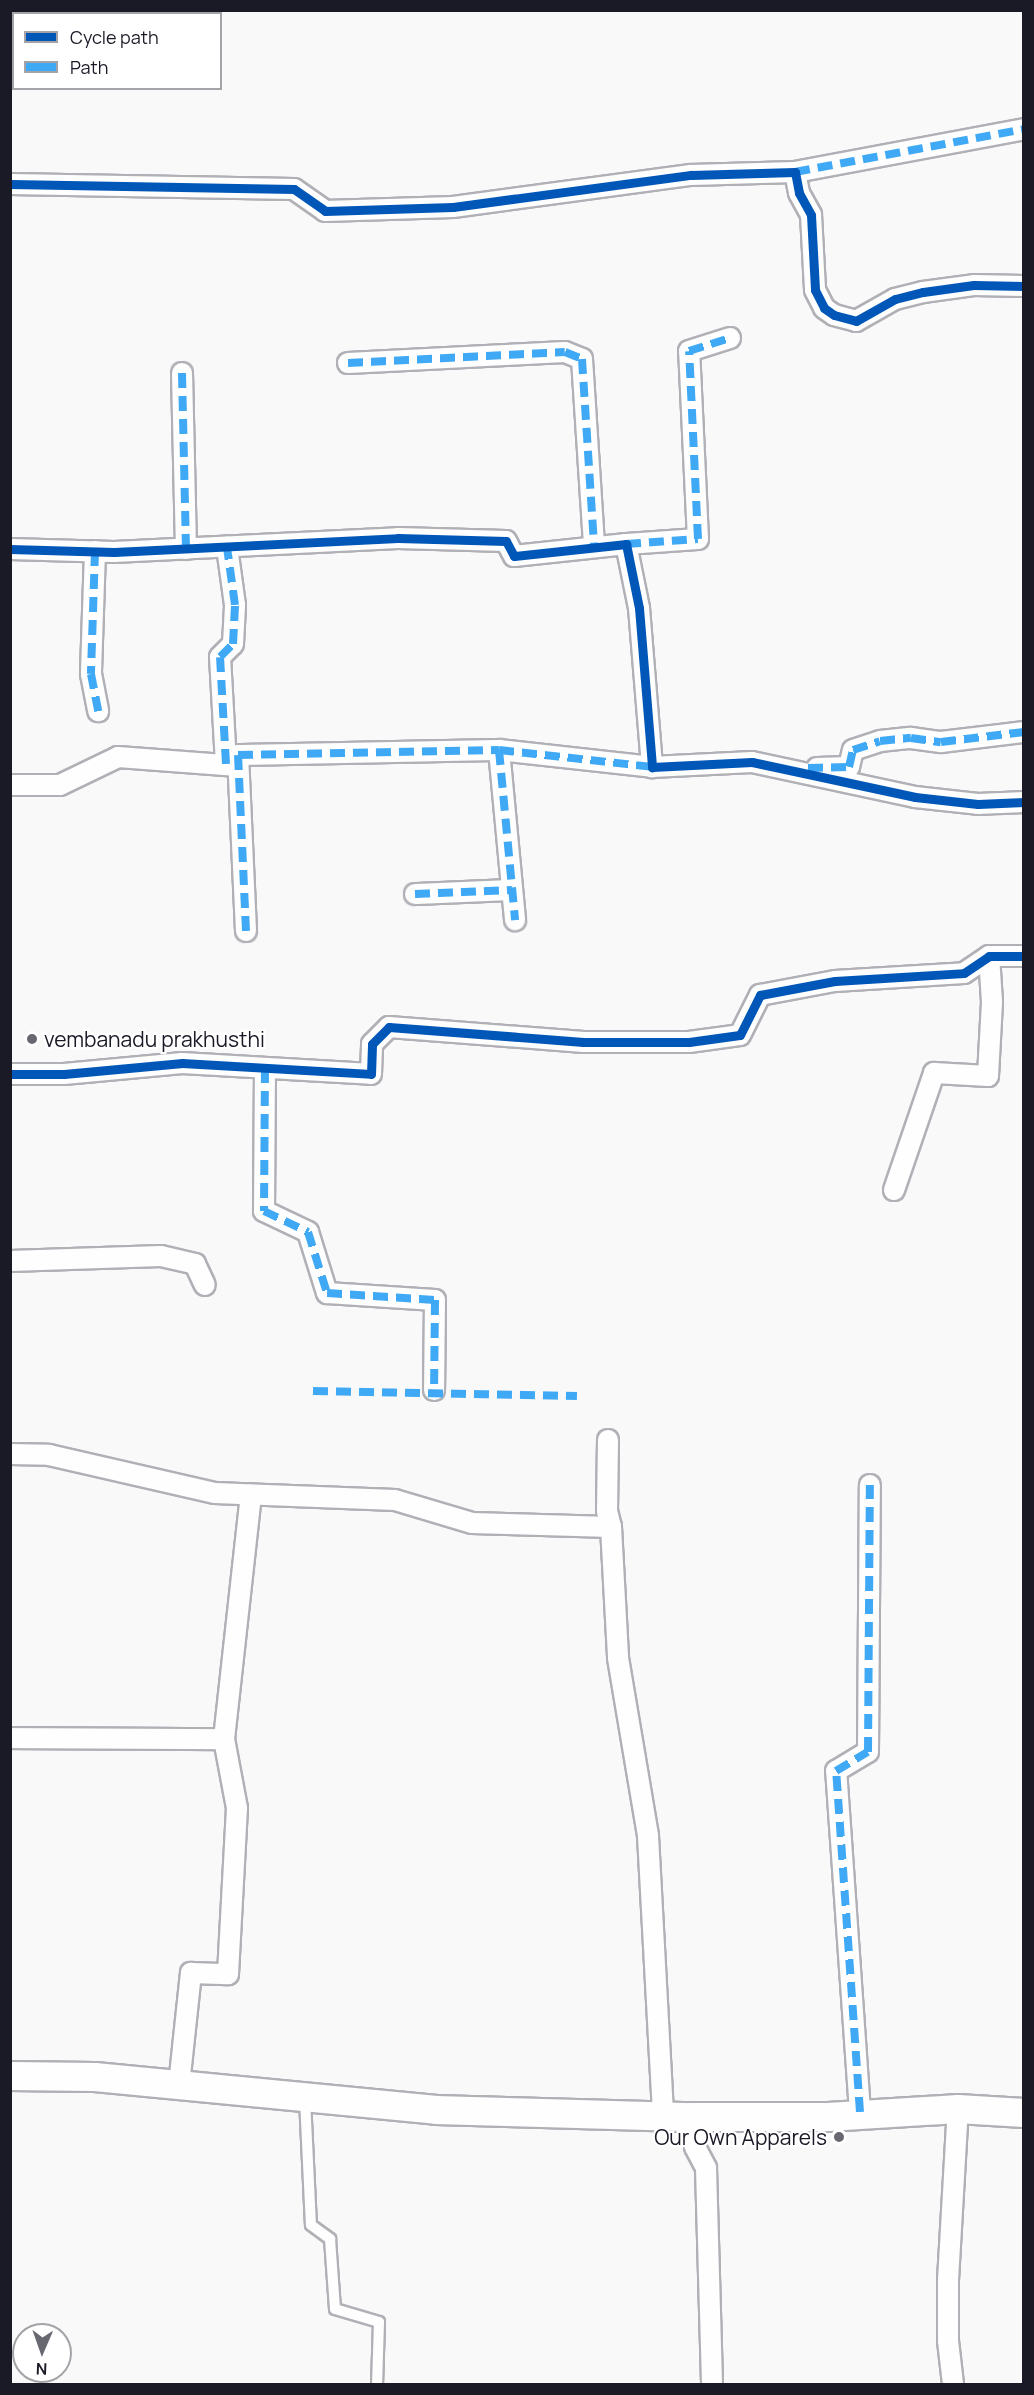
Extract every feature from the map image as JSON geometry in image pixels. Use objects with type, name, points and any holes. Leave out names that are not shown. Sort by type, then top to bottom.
[{"type":"street","points":[[10,184],[294,189],[325,211],[453,207],[691,175],[795,172],[1023,129]]},
{"type":"street","points":[[795,172],[799,193],[811,215],[815,290],[824,308],[834,315],[856,321],[896,299],[915,294],[974,285],[1023,286]]},
{"type":"street","points":[[10,549],[95,551],[186,549],[398,538],[506,541],[514,556],[626,543],[698,539],[689,351],[730,338]]},
{"type":"street","points":[[348,363],[565,352],[582,359],[594,547]]},
{"type":"street","points":[[182,373],[186,549]]},
{"type":"street","points":[[626,543],[639,609],[652,767]]},
{"type":"street","points":[[227,547],[235,605],[233,644],[220,657],[246,932]]},
{"type":"street","points":[[95,551],[91,674],[98,711]]},
{"type":"street","points":[[786,769],[849,767],[853,750],[880,741],[911,738],[941,742],[1023,732]]},
{"type":"street","points":[[499,750],[515,920]]},
{"type":"street","points":[[232,765],[238,755],[499,750],[652,767],[752,762],[915,797],[978,804],[1023,802]]},
{"type":"street","points":[[10,786],[60,785],[118,757],[232,765]]},
{"type":"street","points":[[415,894],[512,890]]},
{"type":"street","points":[[10,1074],[64,1074],[182,1064],[370,1074],[372,1044],[389,1027],[583,1042],[689,1042],[740,1035],[760,995],[835,981],[964,973],[989,956],[1023,956]]},
{"type":"street","points":[[894,1190],[934,1073],[988,1076],[992,1002],[989,956]]},
{"type":"street","points":[[265,1068],[264,1211],[308,1232],[327,1293],[435,1300],[434,1390]]},
{"type":"street","points":[[10,1261],[161,1256],[195,1264],[205,1285]]},
{"type":"street","points":[[608,1440],[607,1511],[611,1527],[618,1658],[648,1836],[663,2116]]},
{"type":"street","points":[[10,1454],[49,1455],[215,1493],[395,1500],[472,1522],[611,1527]]},
{"type":"street","points":[[860,2112],[836,1771],[868,1752],[870,1485]]},
{"type":"street","points":[[178,2085],[191,1973],[228,1974],[237,1808],[224,1739],[251,1494]]},
{"type":"street","points":[[10,1738],[224,1739]]},
{"type":"street","points":[[10,2076],[95,2077],[436,2110],[692,2117],[828,2117],[860,2112],[958,2109],[1023,2113]]},
{"type":"street","points":[[953,2385],[948,2342],[948,2280],[958,2109]]},
{"type":"street","points":[[692,2117],[695,2147],[706,2168],[712,2385]]},
{"type":"lane","points":[[305,2099],[311,2225],[330,2239],[335,2309],[380,2322],[377,2385]]},
{"type":"marked path","points":[[795,172],[1024,129]]},
{"type":"marked path","points":[[626,544],[698,539],[689,351],[730,338]]},
{"type":"marked path","points":[[348,363],[565,352],[582,359],[594,547]]},
{"type":"marked path","points":[[182,373],[186,549]]},
{"type":"marked path","points":[[226,764],[220,657],[233,644],[235,605],[227,547]]},
{"type":"marked path","points":[[95,551],[91,674],[98,711]]},
{"type":"marked path","points":[[808,768],[849,767],[853,750],[880,741],[911,738],[941,742],[1024,732]]},
{"type":"marked path","points":[[499,750],[652,767]]},
{"type":"marked path","points":[[246,931],[238,755],[499,750],[515,920]]},
{"type":"marked path","points":[[415,894],[512,890]]},
{"type":"marked path","points":[[265,1068],[264,1211],[308,1232],[327,1293],[435,1300],[434,1390]]},
{"type":"marked path","points":[[313,1391],[577,1396]]},
{"type":"marked path","points":[[860,2112],[836,1771],[868,1752],[870,1485]]},
{"type":"cycle path","points":[[10,184],[294,189],[325,211],[453,207],[691,175],[795,172],[799,193],[811,215],[815,290],[824,308],[834,315],[856,321],[895,299],[923,292],[974,285],[1024,286]]},
{"type":"cycle path","points":[[10,549],[114,552],[398,538],[506,541],[514,556],[626,544],[639,608],[652,767],[752,762],[915,797],[978,804],[1024,802]]},
{"type":"cycle path","points":[[10,1074],[64,1074],[182,1063],[371,1074],[372,1044],[389,1027],[583,1042],[689,1042],[740,1035],[760,995],[835,981],[964,973],[989,956],[1024,956]]},
{"type":"place","name":"vembanadu prakhusthi","points":[[32,1039]]},
{"type":"place","name":"Our Own Apparels","points":[[839,2137]]}]
